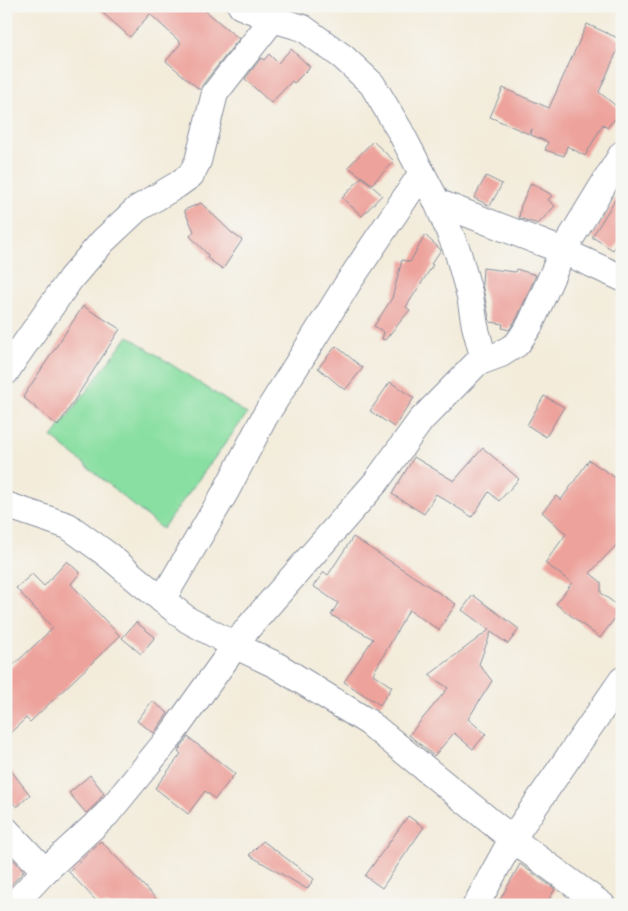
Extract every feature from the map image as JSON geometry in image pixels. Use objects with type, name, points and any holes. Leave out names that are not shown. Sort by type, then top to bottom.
[{"type":"street","points":[[241,6],[273,19],[303,28],[344,57],[372,84],[400,131],[437,202],[458,253],[470,296],[475,326],[484,360]]},
{"type":"street","points":[[6,372],[71,278],[103,241],[137,209],[177,186],[191,175],[198,161],[215,93],[273,19]]},
{"type":"street","points":[[13,905],[44,870],[107,814],[169,738],[234,645],[376,482],[421,420],[477,362],[501,354],[517,344],[530,325],[563,251],[622,154]]},
{"type":"street","points":[[162,600],[226,491],[265,416],[348,282],[422,173]]},
{"type":"street","points":[[437,202],[563,251],[622,278]]},
{"type":"street","points":[[6,505],[68,526],[108,555],[188,620],[234,645],[276,664],[368,722],[512,839],[602,905]]},
{"type":"street","points":[[476,905],[512,839],[619,686]]},
{"type":"street","points":[[6,830],[44,870]]},
{"type":"green space","points":[[128,336],[247,414],[162,529],[52,437]]},
{"type":"building","points":[[95,6],[200,6],[239,39],[200,90],[166,61],[181,43],[150,14],[130,37]]},
{"type":"building","points":[[587,24],[622,40],[599,92],[622,111],[607,128],[603,124],[585,156],[567,146],[564,156],[545,150],[548,142],[531,135],[532,129],[529,134],[490,117],[503,88],[549,108]]},
{"type":"building","points":[[291,49],[310,67],[294,83],[292,81],[271,103],[245,79],[261,58],[264,60],[269,54],[278,63]]},
{"type":"building","points":[[373,141],[394,161],[372,184],[348,167]]},
{"type":"building","points":[[486,176],[502,184],[490,206],[474,198]]},
{"type":"building","points":[[362,177],[382,195],[362,216],[342,198]]},
{"type":"building","points":[[531,183],[552,195],[548,200],[555,206],[538,224],[519,218],[521,205]]},
{"type":"building","points":[[622,189],[622,237],[613,250],[592,237]]},
{"type":"building","points":[[201,203],[232,233],[242,240],[223,269],[207,258],[208,255],[190,236],[194,231],[184,210]]},
{"type":"building","points":[[425,235],[441,250],[406,307],[410,310],[385,340],[382,339],[384,332],[374,326],[392,298],[402,260],[410,262]]},
{"type":"building","points":[[483,268],[515,272],[516,269],[536,275],[517,318],[509,330],[502,328],[503,324],[490,322],[482,284]]},
{"type":"building","points":[[83,306],[120,329],[58,426],[23,397]]},
{"type":"building","points":[[336,346],[363,368],[345,390],[318,368]]},
{"type":"building","points":[[390,382],[414,398],[394,427],[370,411]]},
{"type":"building","points":[[544,396],[564,407],[546,437],[527,425]]},
{"type":"building","points":[[483,448],[519,479],[499,501],[489,492],[472,517],[436,494],[424,514],[392,494],[414,457],[454,481]]},
{"type":"building","points":[[589,460],[622,482],[622,539],[590,573],[601,582],[601,593],[622,609],[600,638],[556,604],[572,583],[545,563],[566,534],[542,512],[556,496],[561,500]]},
{"type":"building","points":[[353,537],[456,604],[439,630],[409,610],[373,674],[392,687],[380,705],[344,682],[373,639],[331,615],[338,603],[313,586],[324,572],[328,575]]},
{"type":"building","points":[[67,561],[80,573],[71,584],[120,636],[30,722],[26,718],[6,737],[6,672],[53,628],[16,588],[32,574],[44,586]]},
{"type":"building","points":[[473,595],[519,629],[508,644],[491,632],[479,664],[492,681],[468,719],[486,734],[473,749],[454,733],[434,756],[409,735],[448,688],[429,675],[489,630],[462,610]]},
{"type":"building","points":[[136,622],[155,637],[141,654],[122,638]]},
{"type":"building","points":[[152,701],[168,713],[154,733],[137,721]]},
{"type":"building","points":[[188,737],[235,774],[215,799],[205,791],[188,814],[155,788],[181,754],[178,751]]},
{"type":"building","points":[[6,764],[30,795],[17,807],[6,796]]},
{"type":"building","points":[[90,775],[104,793],[86,813],[69,793]]},
{"type":"building","points":[[408,816],[424,827],[382,888],[365,876]]},
{"type":"building","points":[[101,841],[162,905],[100,905],[69,872]]},
{"type":"building","points":[[263,841],[314,879],[307,889],[249,855]]},
{"type":"building","points":[[6,852],[24,871],[6,890]]},
{"type":"building","points":[[520,864],[555,889],[546,905],[497,905]]}]
